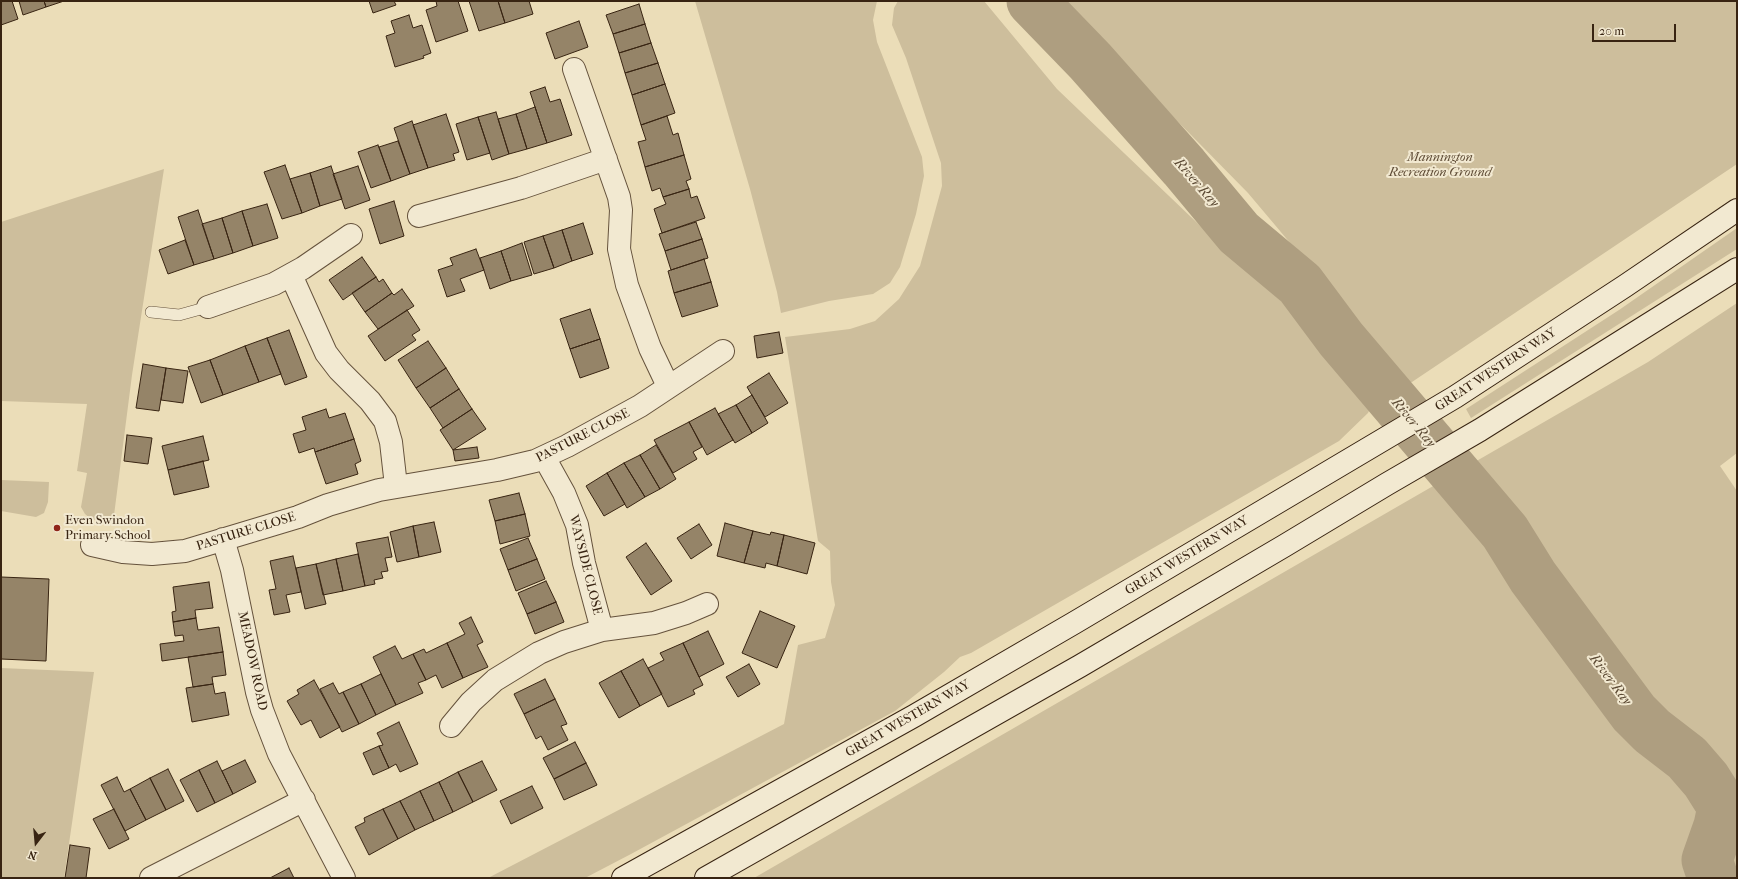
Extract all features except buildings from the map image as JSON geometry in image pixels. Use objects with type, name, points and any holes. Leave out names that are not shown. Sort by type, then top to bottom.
[{"type":"street","points":[[574,69],[619,197],[621,210],[619,249],[627,285],[650,348],[668,386]]},
{"type":"street","points":[[419,216],[521,188],[606,159]]},
{"type":"street","name":"GREAT WESTERN WAY","points":[[623,878],[914,716],[1369,449],[1454,397],[1625,286],[1737,210]]},
{"type":"street","points":[[208,307],[274,284],[291,275],[351,235]]},
{"type":"street","points":[[706,878],[1080,666],[1284,546],[1480,430],[1737,269]]},
{"type":"street","points":[[291,275],[326,353],[339,370],[370,400],[384,421],[391,442],[396,486]]},
{"type":"street","name":"PASTURE CLOSE","points":[[92,545],[124,552],[152,554],[185,551],[292,519],[328,505],[396,486],[504,469],[534,462],[612,422],[655,396],[723,351]]},
{"type":"street","name":"WAYSIDE CLOSE","points":[[544,457],[564,493],[574,517],[585,568],[602,630]]},
{"type":"street","name":"MEADOW ROAD","points":[[223,539],[232,570],[262,710],[279,754],[344,878]]},
{"type":"street","name":"WAYSIDE CLOSE","points":[[451,726],[471,702],[495,680],[515,666],[539,653],[564,642],[602,630],[654,623],[686,613],[707,604]]},
{"type":"street","points":[[151,878],[304,800]]},
{"type":"lane","points":[[151,312],[179,315],[192,313],[208,307]]},
{"type":"green space","points":[[695,1],[877,1],[873,20],[877,42],[922,157],[924,176],[916,214],[900,267],[890,283],[873,294],[829,301],[781,313],[777,292],[750,189]]},
{"type":"green space","points":[[898,1],[984,1],[1057,89],[1236,260],[1333,348],[1376,397],[1368,413],[1339,441],[971,653],[960,657],[944,672],[895,711],[631,854],[585,878],[488,878],[784,724],[798,645],[825,638],[835,605],[831,582],[830,551],[818,541],[785,337],[850,329],[875,321],[899,299],[920,266],[942,186],[941,163],[906,58],[892,25],[894,8]]},
{"type":"green space","name":"Mannington Recreation Ground","points":[[1062,1],[1737,1],[1737,164],[1409,384],[1248,193]]},
{"type":"green space","points":[[164,169],[132,375],[113,523],[91,519],[85,514],[81,507],[87,473],[77,471],[87,404],[1,401],[1,222]]},
{"type":"green space","points":[[1737,228],[1737,249],[1471,418],[1466,409],[1619,310]]},
{"type":"green space","points":[[1737,303],[1737,453],[1720,466],[1737,491],[1737,878],[754,878],[1648,362]]},
{"type":"green space","points":[[1,480],[49,482],[48,502],[44,513],[36,517],[1,511]]},
{"type":"green space","points":[[1,668],[94,672],[64,878],[1,878]]},
{"type":"waterway","name":"River Ray","points":[[1032,1],[1090,61],[1184,167],[1239,233],[1300,284],[1341,339],[1505,532],[1533,577],[1634,713],[1652,731],[1687,758],[1706,780],[1723,807],[1719,826],[1707,860],[1713,878]]},
{"type":"place","name":"Even Swindon Primary School","points":[[57,528]]}]
